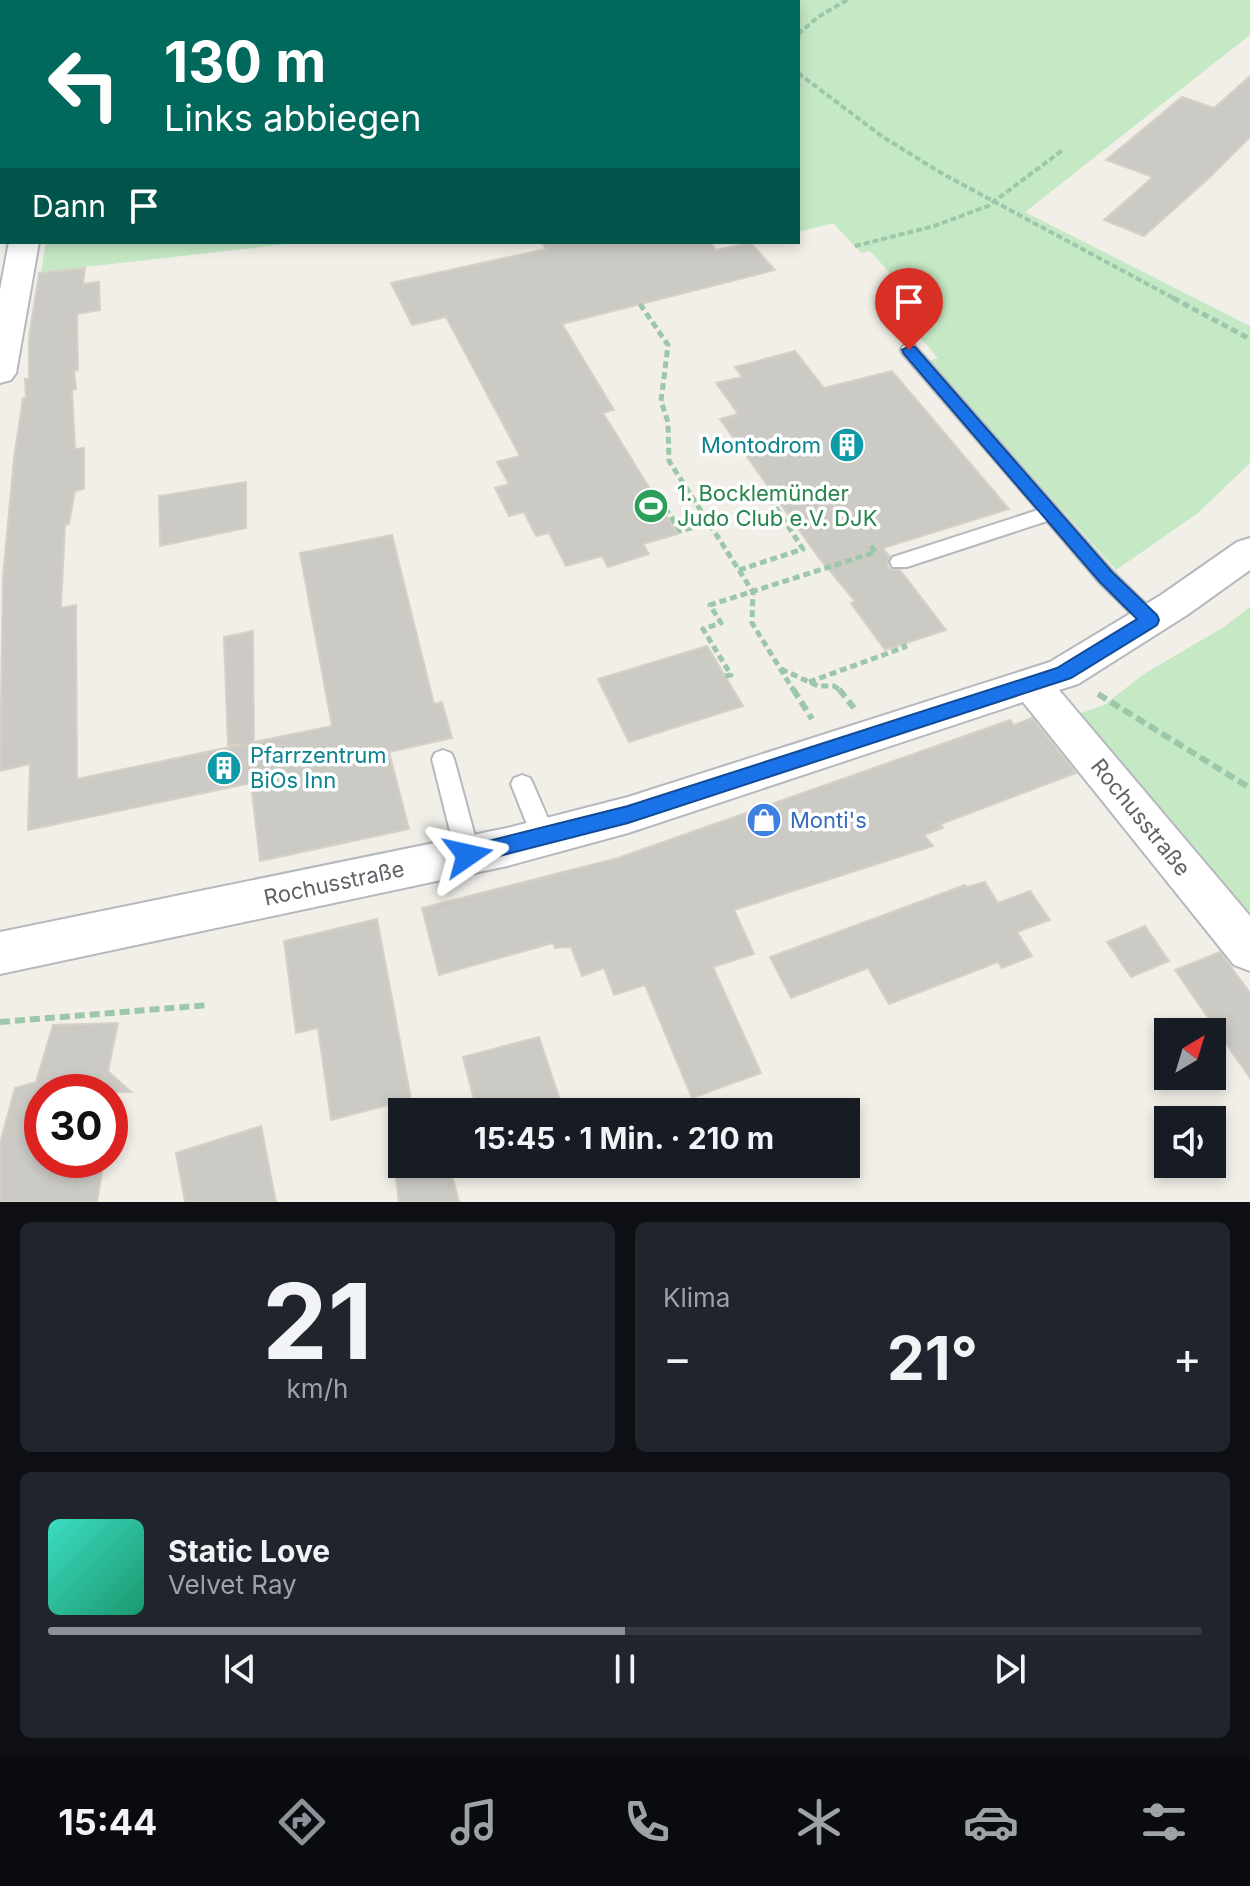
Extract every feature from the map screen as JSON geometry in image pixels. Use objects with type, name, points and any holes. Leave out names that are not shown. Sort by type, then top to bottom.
[{"type":"street","points":[[0,373],[24,244]]},
{"type":"street","name":"Rochusstraße","points":[[0,953],[468,855],[628,815],[1064,673],[1150,620],[1250,551]]},
{"type":"street","name":"Rochusstraße","points":[[1031,684],[1250,950]]},
{"type":"lane","points":[[909,350],[1106,577],[1150,620]]},
{"type":"lane","points":[[900,562],[1051,513]]},
{"type":"lane","points":[[443,759],[468,855]]},
{"type":"lane","points":[[522,784],[544,837]]},
{"type":"path","points":[[800,32],[818,17],[847,0]]},
{"type":"path","points":[[800,75],[831,101],[883,137],[994,203],[1250,339]]},
{"type":"path","points":[[855,246],[934,226],[994,203],[1064,149]]},
{"type":"path","points":[[640,304],[668,345],[661,401],[668,422],[669,461],[753,592],[752,623],[830,748]]},
{"type":"path","points":[[739,570],[803,549],[771,500],[776,498]]},
{"type":"path","points":[[658,502],[680,531],[710,523]]},
{"type":"path","points":[[725,676],[731,675],[703,629],[721,623],[710,605],[876,552],[869,544]]},
{"type":"path","points":[[807,682],[885,656],[905,647],[903,644]]},
{"type":"path","points":[[781,668],[807,682],[834,686],[842,691]]},
{"type":"path","points":[[1108,701],[1250,788]]},
{"type":"path","points":[[0,1022],[209,1005]]},
{"type":"green space","points":[[800,0],[1250,0],[1250,35],[1025,212],[1250,326],[1250,463],[1198,513],[1116,570],[929,361],[938,358],[915,332],[926,329],[909,309],[920,306],[870,251],[861,253],[833,223],[800,231]]},
{"type":"green space","points":[[46,244],[287,244],[41,272]]},
{"type":"green space","points":[[1250,607],[1250,935],[1070,717],[1104,705],[1144,674],[1224,627]]},
{"type":"building","points":[[1250,76],[1250,137],[1210,177],[1144,236],[1104,220],[1153,177],[1106,160],[1182,97],[1214,108]]},
{"type":"building","points":[[542,244],[712,244],[716,250],[752,244],[775,270],[562,324],[614,410],[603,413],[678,534],[643,544],[649,554],[608,567],[602,556],[566,566],[549,533],[536,536],[524,512],[509,516],[495,488],[509,484],[497,462],[520,456],[446,317],[412,325],[391,283],[546,249]]},
{"type":"building","points":[[85,268],[83,284],[99,282],[100,310],[77,314],[78,370],[74,371],[76,389],[72,390],[75,449],[84,448],[84,489],[75,491],[69,524],[65,525],[61,608],[76,605],[77,779],[244,744],[228,745],[224,637],[253,631],[254,742],[332,726],[300,553],[392,535],[434,704],[442,702],[452,738],[389,752],[409,829],[260,861],[251,783],[28,830],[30,764],[0,771],[3,577],[14,458],[23,398],[26,398],[25,379],[29,379],[29,337],[39,273]]},
{"type":"building","name":"Montodrom","points":[[795,351],[824,388],[892,371],[1009,509],[883,548],[890,557],[887,564],[890,569],[900,570],[946,630],[885,650],[851,603],[855,601],[819,558],[720,419],[738,414],[716,383],[742,377],[735,367]]},
{"type":"building","points":[[246,482],[246,528],[160,546],[159,496]]},
{"type":"building","points":[[707,646],[743,706],[629,742],[598,679]]},
{"type":"building","points":[[1032,718],[1076,773],[941,824],[943,828],[924,835],[933,846],[734,910],[754,954],[713,967],[761,1073],[692,1098],[645,985],[614,995],[604,968],[582,976],[571,947],[555,948],[553,943],[439,975],[422,908],[618,858],[1010,720],[1014,725]]},
{"type":"building","points":[[985,882],[998,903],[1030,891],[1050,920],[1017,932],[1032,956],[1002,968],[998,962],[889,1004],[868,968],[791,998],[770,957],[965,885]]},
{"type":"building","points":[[377,919],[411,1098],[388,1098],[388,1105],[331,1120],[318,1028],[296,1033],[284,941]]},
{"type":"building","points":[[1145,926],[1169,961],[1131,977],[1107,942]]},
{"type":"building","points":[[1220,952],[1250,993],[1250,1078],[1226,1043],[1226,1018],[1208,1018],[1175,970]]},
{"type":"building","points":[[118,1023],[108,1071],[111,1074],[38,1074],[53,1025]]},
{"type":"building","points":[[539,1037],[559,1098],[473,1098],[463,1057]]},
{"type":"building","points":[[24,1085],[24,1178],[101,1178],[97,1202],[0,1202],[0,1143],[15,1088]]},
{"type":"building","points":[[261,1126],[276,1202],[185,1202],[176,1153]]},
{"type":"building","points":[[453,1178],[459,1202],[399,1202],[396,1179]]},
{"type":"place","name":"Montodrom","points":[[847,445]]},
{"type":"place","name":"1. Bocklemünder Judo Club e.V. DJK","points":[[651,506]]},
{"type":"place","name":"Pfarrzentrum BiOs Inn","points":[[224,768]]},
{"type":"place","name":"Monti's","points":[[764,820]]},
{"type":"route","points":[[468,855],[628,815],[1064,673],[1150,620],[1106,577],[909,350]]}]
